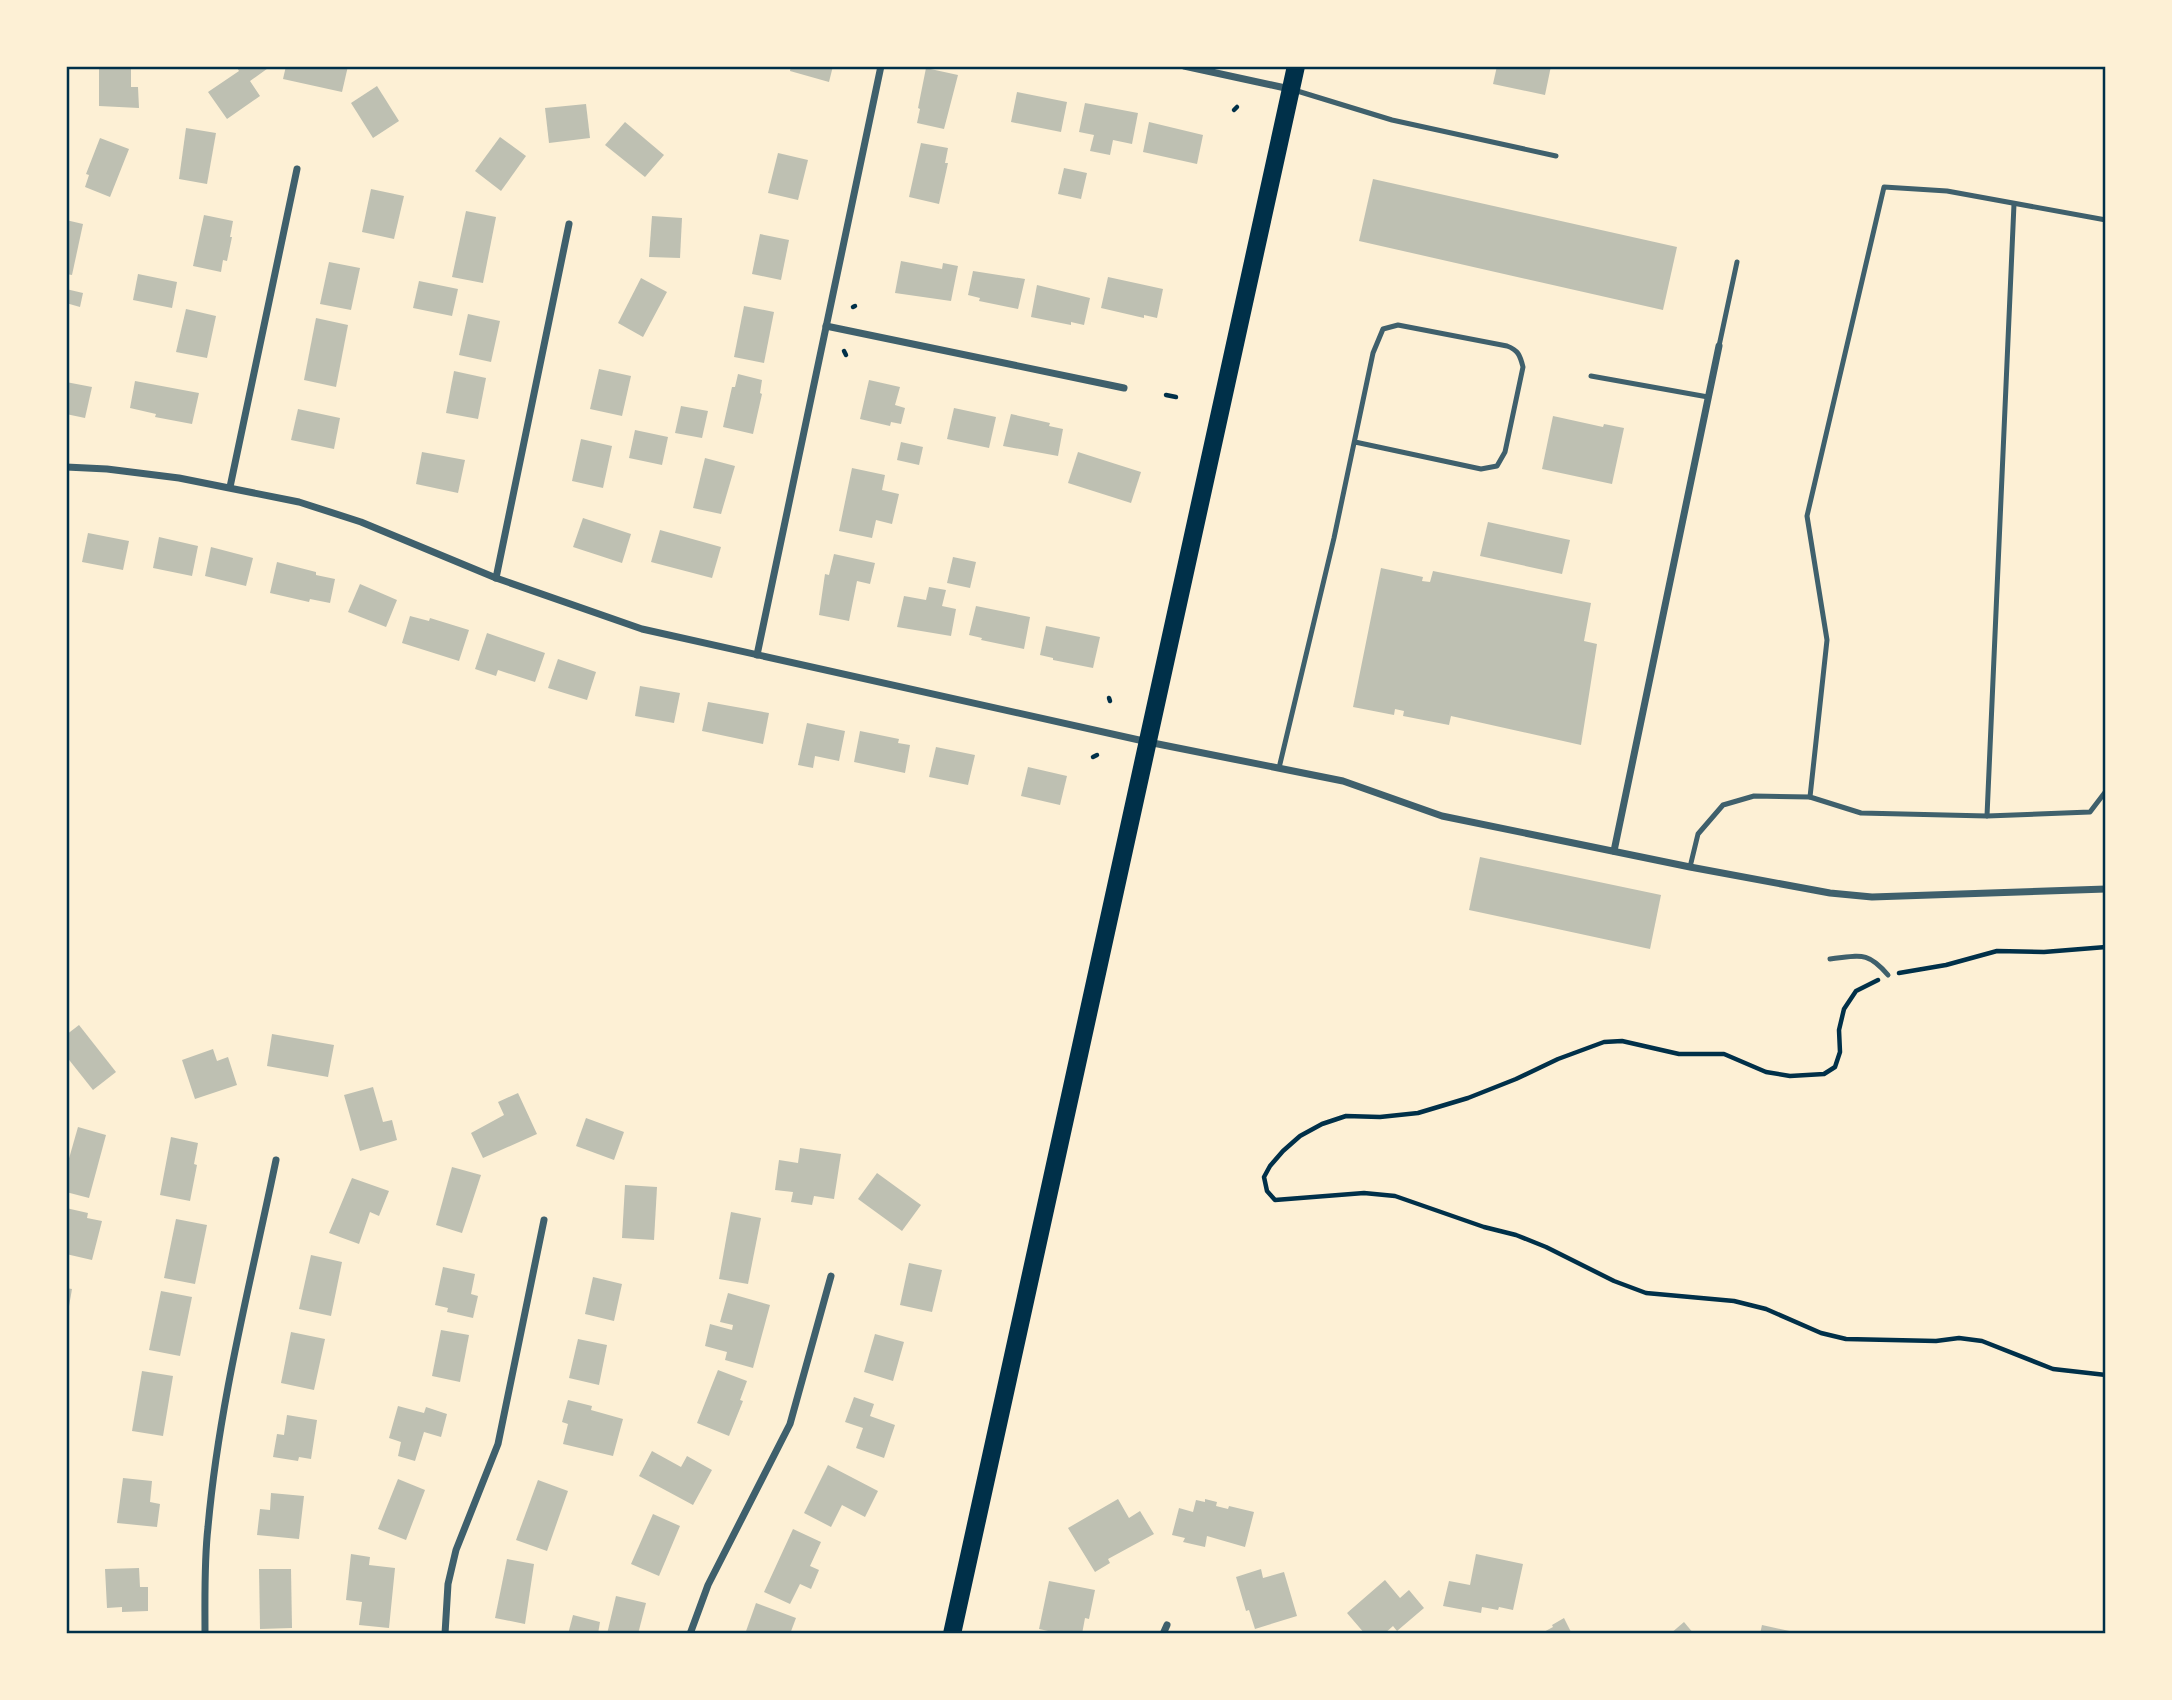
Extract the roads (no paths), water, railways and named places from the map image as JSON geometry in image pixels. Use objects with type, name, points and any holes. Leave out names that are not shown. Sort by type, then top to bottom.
[{"type":"main road","points":[[953,1633],[1296,66]]},
{"type":"street","points":[[757,655],[881,66]]},
{"type":"street","points":[[1184,66],[1291,89]]},
{"type":"street","points":[[230,487],[297,169]]},
{"type":"street","points":[[496,578],[569,224]]},
{"type":"street","points":[[826,326],[1124,388]]},
{"type":"street","points":[[1614,851],[1719,346]]},
{"type":"street","points":[[66,467],[138,472],[230,487],[299,502],[341,515],[496,578],[642,629],[1148,741],[1343,781],[1443,816],[1829,893],[1872,897],[2105,889]]},
{"type":"street","points":[[205,1633],[207,1528],[214,1472],[223,1415],[276,1160]]},
{"type":"street","points":[[445,1633],[448,1584],[456,1550],[498,1444],[544,1220]]},
{"type":"street","points":[[690,1633],[708,1585],[790,1424],[831,1276]]},
{"type":"street","points":[[1163,1633],[1167,1625]]},
{"type":"lane","points":[[1291,89],[1392,120],[1556,156]]},
{"type":"lane","points":[[1810,797],[1827,640],[1807,516],[1884,187],[1947,191],[2105,220]]},
{"type":"lane","points":[[1987,816],[2014,204]]},
{"type":"lane","points":[[1719,346],[1737,262]]},
{"type":"lane","points":[[1279,768],[1335,538],[1354,442],[1373,353],[1383,329],[1398,325],[1507,346],[1516,349],[1520,355],[1523,367],[1505,452],[1497,466],[1481,469],[1354,442]]},
{"type":"lane","points":[[1591,376],[1709,397]]},
{"type":"lane","points":[[1690,867],[1698,834],[1723,806],[1754,796],[1810,797],[1861,813],[1987,816],[2090,812],[2105,791]]},
{"type":"lane","points":[[1830,960],[1859,955],[1877,961],[1888,975]]}]
